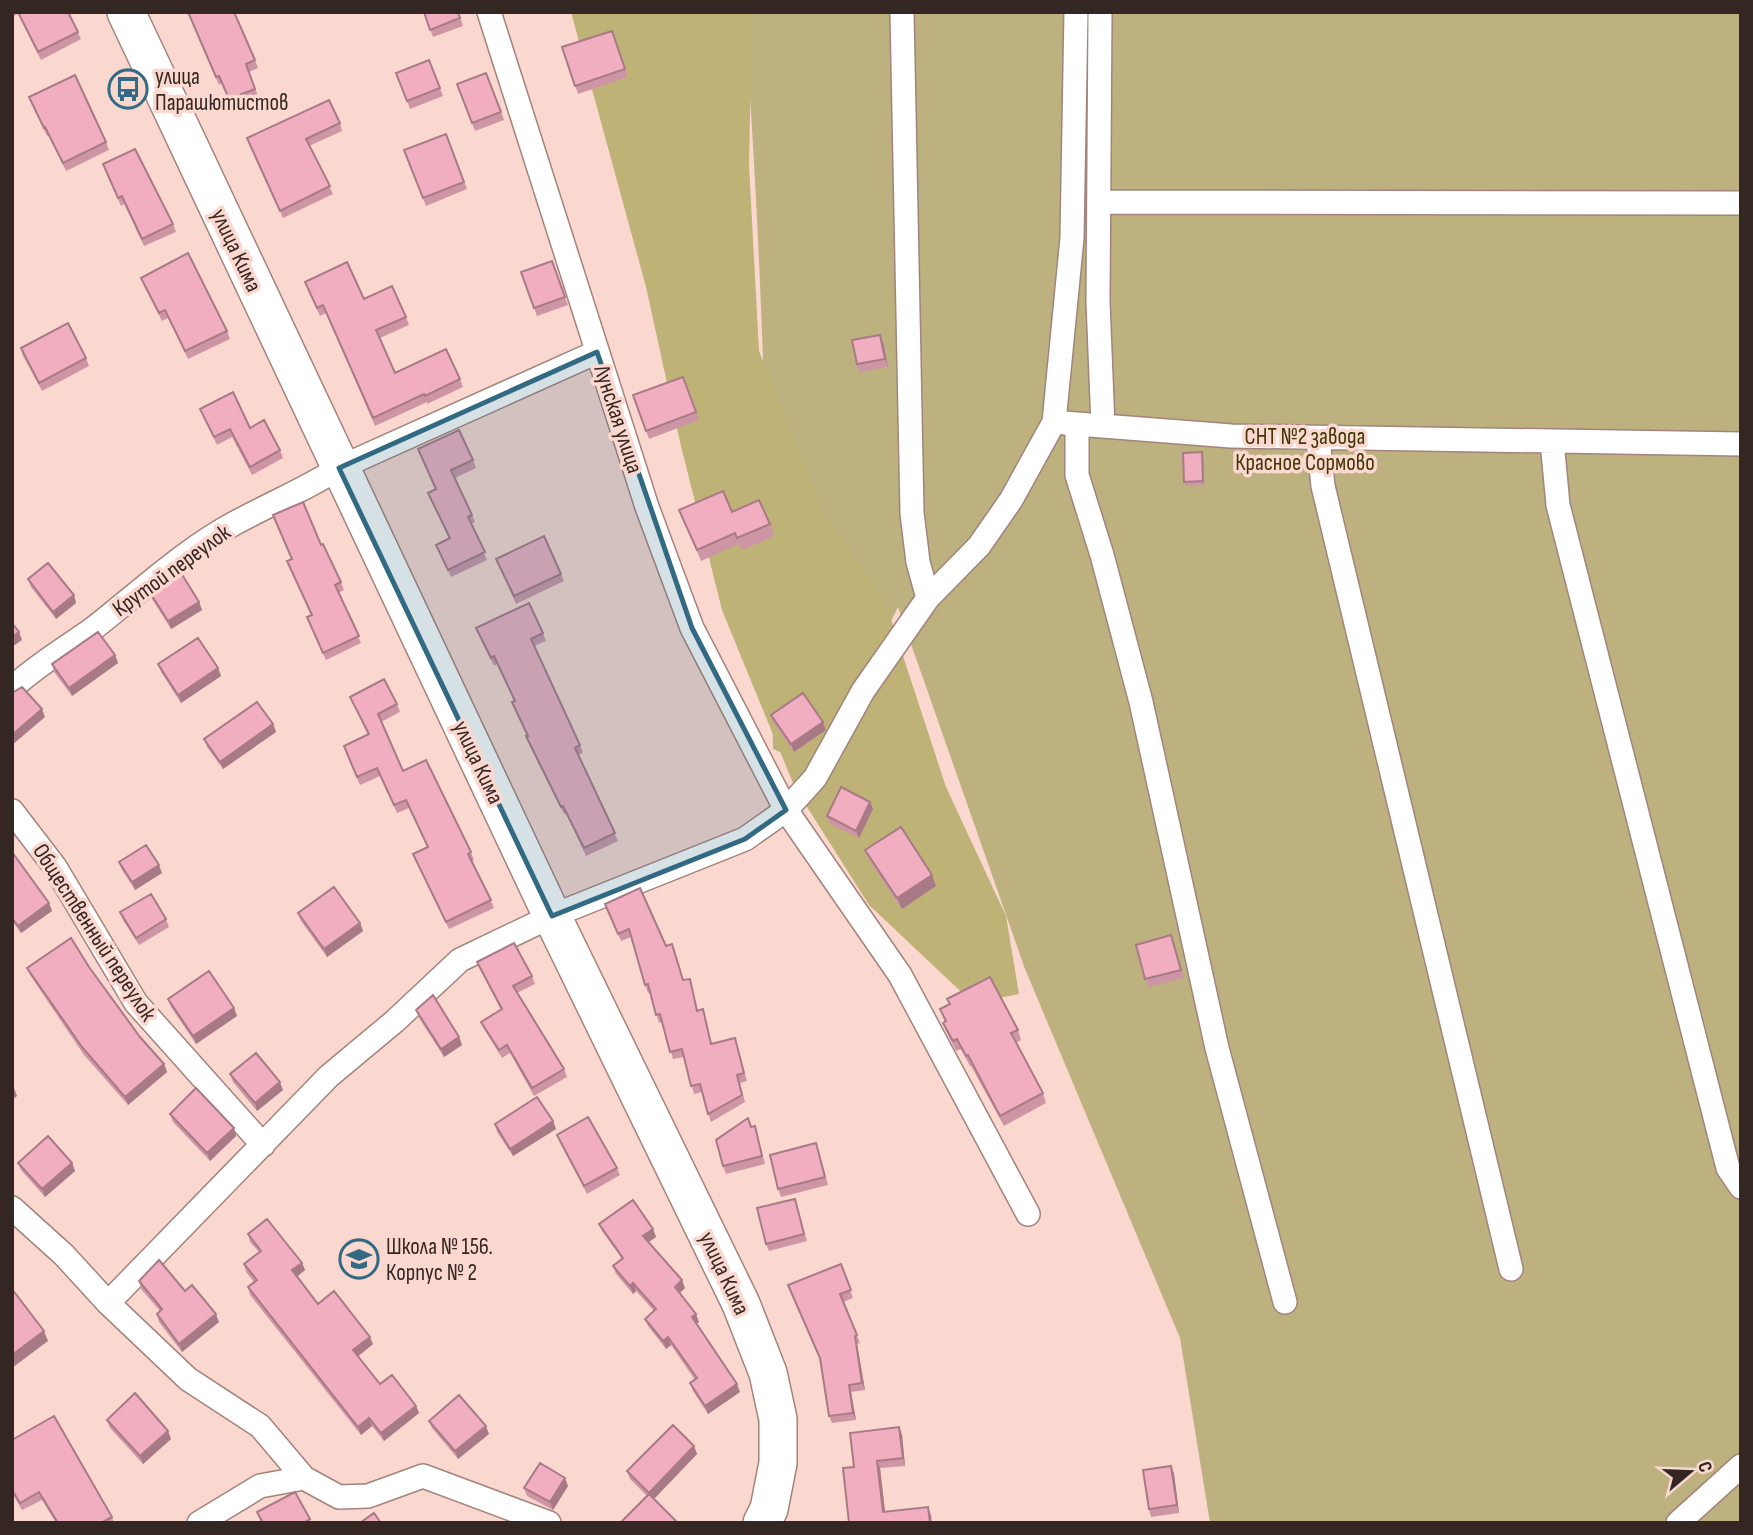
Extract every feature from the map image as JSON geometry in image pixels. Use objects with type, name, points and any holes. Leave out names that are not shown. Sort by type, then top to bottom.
[{"type":"main road","name":"улица Кима","points":[[126,12],[552,916],[729,1279],[768,1373],[778,1419],[778,1463],[769,1509],[762,1523]]},
{"type":"street","name":"Лунская улица","points":[[489,12],[647,507],[692,628],[786,810],[900,975],[1028,1214]]},
{"type":"street","points":[[902,12],[912,513],[918,562],[928,598]]},
{"type":"street","points":[[1076,12],[1065,423],[1141,702],[1217,1048],[1285,1301]]},
{"type":"street","points":[[1100,12],[1098,302],[1103,426]]},
{"type":"street","points":[[1099,202],[1741,203]]},
{"type":"street","name":"Крутой переулок","points":[[12,688],[94,627],[158,574],[223,531],[339,468],[597,352]]},
{"type":"street","points":[[108,1303],[329,1076],[395,1021],[460,960],[552,916],[745,839],[786,810],[815,778],[863,691],[928,598],[979,547],[1065,423]]},
{"type":"street","points":[[1065,423],[1231,436],[1741,444]]},
{"type":"street","points":[[1318,438],[1323,486],[1511,1269]]},
{"type":"street","points":[[1552,442],[1562,518],[1728,1168],[1741,1187]]},
{"type":"street","name":"Общественный переулок","points":[[12,811],[55,867],[136,1003],[263,1145]]},
{"type":"street","points":[[12,1208],[64,1255],[108,1303],[188,1379],[260,1426],[304,1478],[339,1497],[368,1496],[423,1476],[549,1523]]},
{"type":"street","points":[[1678,1523],[1741,1466]]},
{"type":"street","points":[[200,1523],[260,1486],[304,1478]]},
{"type":"highlighted area","points":[[597,352],[692,628],[786,810],[745,839],[552,916],[339,468]]},
{"type":"green space","name":"СНТ №2 завода Красное Сормово","points":[[744,12],[1741,12],[1741,1523],[1210,1523],[1180,1338],[1025,969],[898,607],[819,769],[773,749],[760,288]]},
{"type":"shaded area","points":[[571,12],[752,12],[749,165],[759,351],[823,513],[885,601],[946,787],[1006,916],[1019,994],[973,1003],[869,905],[795,788],[722,610],[680,442],[646,287]]},
{"type":"building","points":[[18,12],[68,12],[78,32],[38,52]]},
{"type":"building","points":[[188,12],[234,12],[255,60],[246,64],[255,89],[229,99],[219,76],[216,77]]},
{"type":"building","points":[[424,12],[458,12],[460,18],[430,30]]},
{"type":"building","points":[[612,31],[625,69],[575,86],[562,47]]},
{"type":"building","points":[[429,60],[440,88],[407,101],[396,73]]},
{"type":"building","points":[[486,73],[501,112],[472,123],[457,84]]},
{"type":"building","points":[[75,75],[106,142],[63,163],[29,97]]},
{"type":"building","points":[[329,100],[340,123],[306,139],[330,186],[280,211],[247,138]]},
{"type":"building","points":[[446,134],[464,182],[423,198],[404,150]]},
{"type":"building","points":[[135,149],[173,224],[142,239],[122,196],[118,198],[103,164]]},
{"type":"building","points":[[188,253],[227,331],[185,351],[165,310],[159,313],[141,278]]},
{"type":"building","points":[[552,261],[565,297],[534,308],[521,272]]},
{"type":"building","points":[[347,262],[364,299],[392,286],[406,317],[376,330],[395,373],[446,349],[460,379],[373,418],[323,305],[317,308],[305,282]]},
{"type":"building","points":[[68,323],[86,358],[39,383],[21,348]]},
{"type":"building","points":[[880,335],[885,359],[857,364],[852,340]]},
{"type":"building","points":[[683,377],[696,412],[646,431],[633,395]]},
{"type":"building","points":[[233,392],[250,428],[264,420],[280,450],[250,467],[230,429],[214,437],[200,409]]},
{"type":"building","points":[[459,430],[473,460],[451,470],[472,515],[468,517],[485,552],[448,570],[436,545],[450,538],[428,493],[436,489],[418,449]]},
{"type":"building","points":[[1202,452],[1203,481],[1184,482],[1183,453]]},
{"type":"building","points":[[723,491],[732,512],[759,500],[770,524],[737,538],[735,533],[697,550],[679,510]]},
{"type":"building","points":[[303,502],[321,545],[323,544],[341,582],[335,585],[359,636],[323,653],[307,617],[312,615],[287,561],[292,559],[273,515]]},
{"type":"building","points":[[544,536],[561,574],[514,596],[496,559]]},
{"type":"building","points":[[48,563],[74,595],[53,612],[28,579]]},
{"type":"building","points":[[178,568],[199,602],[168,621],[149,591]]},
{"type":"building","points":[[529,603],[543,633],[531,639],[580,745],[575,748],[615,833],[584,848],[526,736],[512,702],[515,701],[494,656],[491,658],[476,628]]},
{"type":"building","points":[[12,623],[19,632],[12,637]]},
{"type":"building","points":[[98,632],[115,655],[69,688],[52,664]]},
{"type":"building","points":[[198,638],[218,668],[178,695],[158,664]]},
{"type":"building","points":[[384,679],[397,704],[378,714],[403,771],[426,760],[491,900],[446,922],[413,854],[428,847],[406,800],[394,805],[377,768],[357,777],[344,746],[369,734],[350,697]]},
{"type":"building","points":[[22,687],[42,709],[12,735],[12,693]]},
{"type":"building","points":[[803,693],[823,722],[791,744],[771,715]]},
{"type":"building","points":[[257,702],[273,724],[220,762],[204,739]]},
{"type":"building","points":[[841,787],[870,802],[856,831],[827,816]]},
{"type":"building","points":[[901,827],[932,875],[897,898],[865,850]]},
{"type":"building","points":[[146,845],[159,865],[132,882],[119,862]]},
{"type":"building","points":[[12,852],[49,903],[18,926],[12,918]]},
{"type":"building","points":[[334,887],[360,923],[324,949],[298,913]]},
{"type":"building","points":[[640,888],[666,946],[672,944],[683,980],[690,979],[697,1011],[703,1009],[711,1044],[735,1038],[744,1073],[737,1075],[742,1095],[708,1114],[700,1084],[691,1086],[682,1049],[670,1052],[660,1014],[656,1015],[648,984],[645,985],[629,929],[618,934],[605,904]]},
{"type":"building","points":[[151,894],[166,919],[136,938],[120,912]]},
{"type":"building","points":[[1171,935],[1181,970],[1145,979],[1136,945]]},
{"type":"building","points":[[71,938],[140,1037],[164,1064],[125,1097],[82,1047],[27,968]]},
{"type":"building","points":[[514,943],[532,976],[513,986],[564,1069],[532,1088],[507,1045],[499,1050],[481,1022],[502,1009],[477,962]]},
{"type":"building","points":[[209,971],[234,1008],[193,1036],[168,999]]},
{"type":"building","points":[[990,977],[1018,1030],[1011,1033],[1043,1093],[1000,1116],[968,1055],[966,1056],[957,1039],[953,1041],[943,1023],[946,1021],[940,1009],[950,1004],[947,999]]},
{"type":"building","points":[[433,995],[459,1037],[441,1049],[416,1010]]},
{"type":"building","points":[[256,1053],[280,1082],[255,1103],[230,1074]]},
{"type":"building","points":[[196,1088],[234,1128],[207,1153],[170,1114]]},
{"type":"building","points":[[537,1097],[553,1121],[510,1149],[495,1124]]},
{"type":"building","points":[[588,1117],[617,1168],[584,1186],[557,1135]]},
{"type":"building","points":[[748,1118],[751,1127],[755,1126],[762,1156],[723,1166],[716,1140]]},
{"type":"building","points":[[48,1136],[72,1163],[42,1189],[18,1163]]},
{"type":"building","points":[[816,1143],[825,1177],[778,1189],[770,1155]]},
{"type":"building","points":[[795,1199],[804,1234],[766,1244],[757,1208]]},
{"type":"building","points":[[633,1200],[653,1229],[643,1236],[682,1280],[675,1287],[696,1314],[692,1317],[737,1384],[705,1406],[690,1383],[697,1378],[668,1337],[663,1341],[645,1319],[656,1309],[633,1283],[630,1286],[613,1266],[623,1258],[599,1224]]},
{"type":"building","points":[[267,1219],[302,1263],[292,1270],[318,1304],[334,1291],[370,1337],[353,1350],[380,1384],[392,1375],[416,1406],[381,1433],[369,1418],[358,1427],[248,1287],[257,1280],[244,1264],[261,1251],[248,1234]]},
{"type":"building","points":[[159,1260],[185,1291],[192,1285],[216,1314],[179,1344],[157,1314],[162,1309],[139,1281]]},
{"type":"building","points":[[841,1264],[851,1290],[840,1294],[857,1335],[862,1383],[849,1385],[853,1413],[829,1416],[820,1358],[788,1285]]},
{"type":"building","points":[[12,1289],[44,1331],[12,1355]]},
{"type":"building","points":[[135,1393],[168,1431],[140,1456],[107,1420]]},
{"type":"building","points":[[459,1395],[486,1426],[455,1451],[429,1421]]},
{"type":"building","points":[[54,1416],[112,1517],[101,1523],[58,1523],[39,1492],[20,1503],[12,1490],[12,1440]]},
{"type":"building","points":[[673,1425],[694,1446],[649,1493],[627,1471]]},
{"type":"building","points":[[899,1427],[903,1458],[877,1461],[883,1512],[928,1507],[930,1523],[849,1523],[843,1468],[854,1467],[850,1433]]},
{"type":"building","points":[[540,1463],[565,1478],[550,1502],[524,1488]]},
{"type":"building","points":[[1171,1466],[1177,1505],[1149,1509],[1143,1470]]},
{"type":"building","points":[[295,1492],[310,1519],[303,1523],[263,1523],[257,1512]]},
{"type":"building","points":[[649,1494],[678,1523],[620,1523]]},
{"type":"building","points":[[374,1513],[381,1523],[360,1523]]},
{"type":"place","name":"улица Парашютистов","points":[[128,89]]},
{"type":"place","name":"Школа № 156. Корпус № 2","points":[[359,1259]]}]
